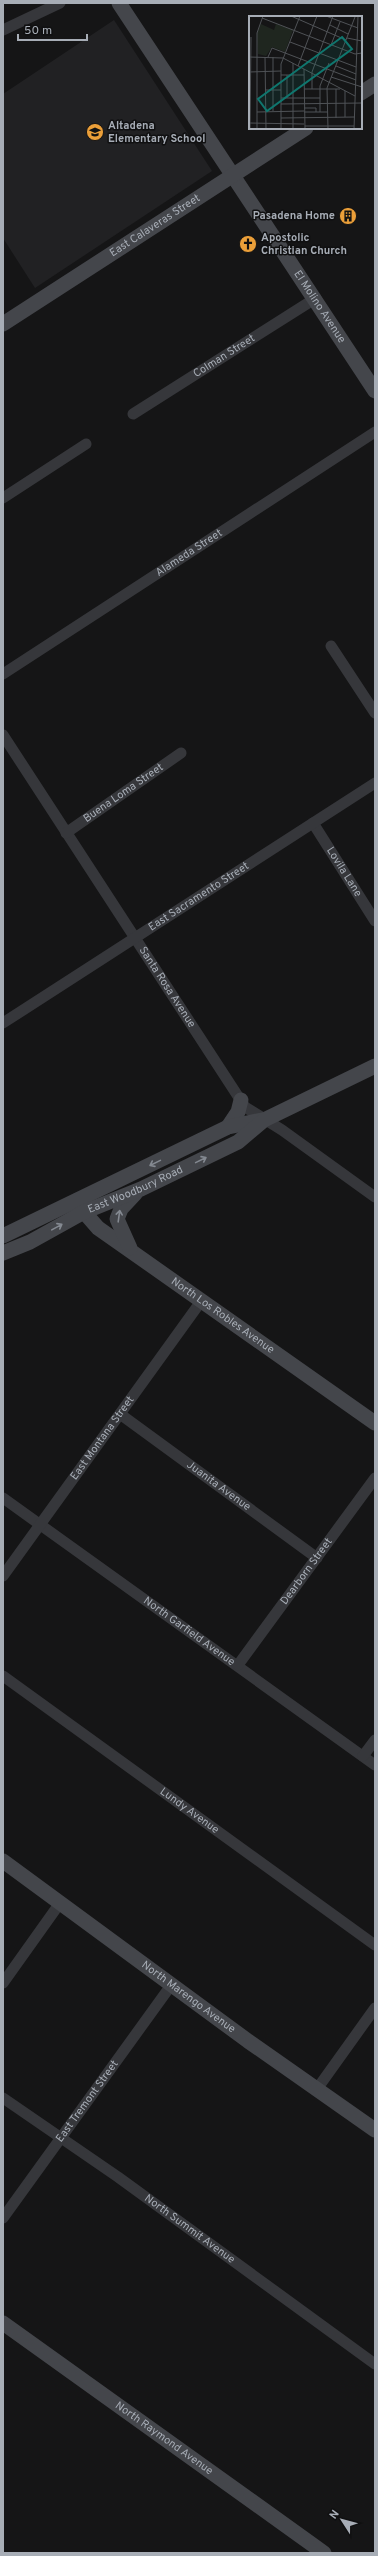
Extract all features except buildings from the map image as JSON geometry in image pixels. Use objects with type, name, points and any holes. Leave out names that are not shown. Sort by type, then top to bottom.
[{"type":"street","points":[[3,30],[60,3]]},
{"type":"street","name":"El Molino Avenue","points":[[119,3],[316,298],[375,391]]},
{"type":"street","points":[[362,92],[375,84]]},
{"type":"street","name":"East Calaveras Street","points":[[3,324],[304,129]]},
{"type":"street","name":"Colman Street","points":[[133,414],[316,298]]},
{"type":"street","name":"Alameda Street","points":[[3,674],[375,432]]},
{"type":"street","points":[[3,498],[86,444]]},
{"type":"street","points":[[331,646],[375,713]]},
{"type":"street","name":"Santa Rosa Avenue","points":[[3,735],[245,1107],[375,1197]]},
{"type":"street","name":"Buena Loma Street","points":[[66,832],[181,753]]},
{"type":"street","name":"East Sacramento Street","points":[[3,1023],[375,783]]},
{"type":"street","name":"Lovila Lane","points":[[313,823],[375,921]]},
{"type":"street","name":"East Woodbury Road","points":[[3,1236],[81,1206],[141,1189],[238,1142],[264,1120],[375,1066]]},
{"type":"street","points":[[228,1127],[238,1112],[241,1100]]},
{"type":"street","name":"East Woodbury Road","points":[[3,1253],[30,1242],[81,1206],[228,1127],[264,1120]]},
{"type":"street","points":[[131,1249],[117,1219],[120,1208],[141,1189]]},
{"type":"street","name":"North Los Robles Avenue","points":[[81,1206],[98,1228],[131,1249],[375,1423]]},
{"type":"street","name":"East Montana Street","points":[[3,1576],[202,1300]]},
{"type":"street","name":"Juanita Avenue","points":[[120,1414],[317,1558]]},
{"type":"street","name":"Dearborn Street","points":[[238,1665],[375,1478]]},
{"type":"street","name":"North Garfield Avenue","points":[[3,1498],[238,1665],[375,1765]]},
{"type":"street","name":"Lundy Avenue","points":[[3,1676],[375,1945]]},
{"type":"street","points":[[363,1756],[375,1740]]},
{"type":"street","name":"North Marengo Avenue","points":[[3,1861],[375,2130]]},
{"type":"street","points":[[3,1983],[60,1903]]},
{"type":"street","name":"East Tremont Street","points":[[3,2218],[172,1984]]},
{"type":"street","points":[[317,2089],[375,2008]]},
{"type":"street","name":"North Summit Avenue","points":[[3,2098],[135,2189],[375,2364]]},
{"type":"street","name":"North Raymond Avenue","points":[[3,2323],[324,2553]]},
{"type":"shaded area","name":"Altadena Elementary School","points":[[114,20],[212,171],[35,288],[3,238],[3,94]]},
{"type":"place","name":"Altadena Elementary School","points":[[95,132]]},
{"type":"place","name":"Pasadena Home","points":[[348,216]]},
{"type":"place","name":"Apostolic Christian Church","points":[[248,244]]}]
